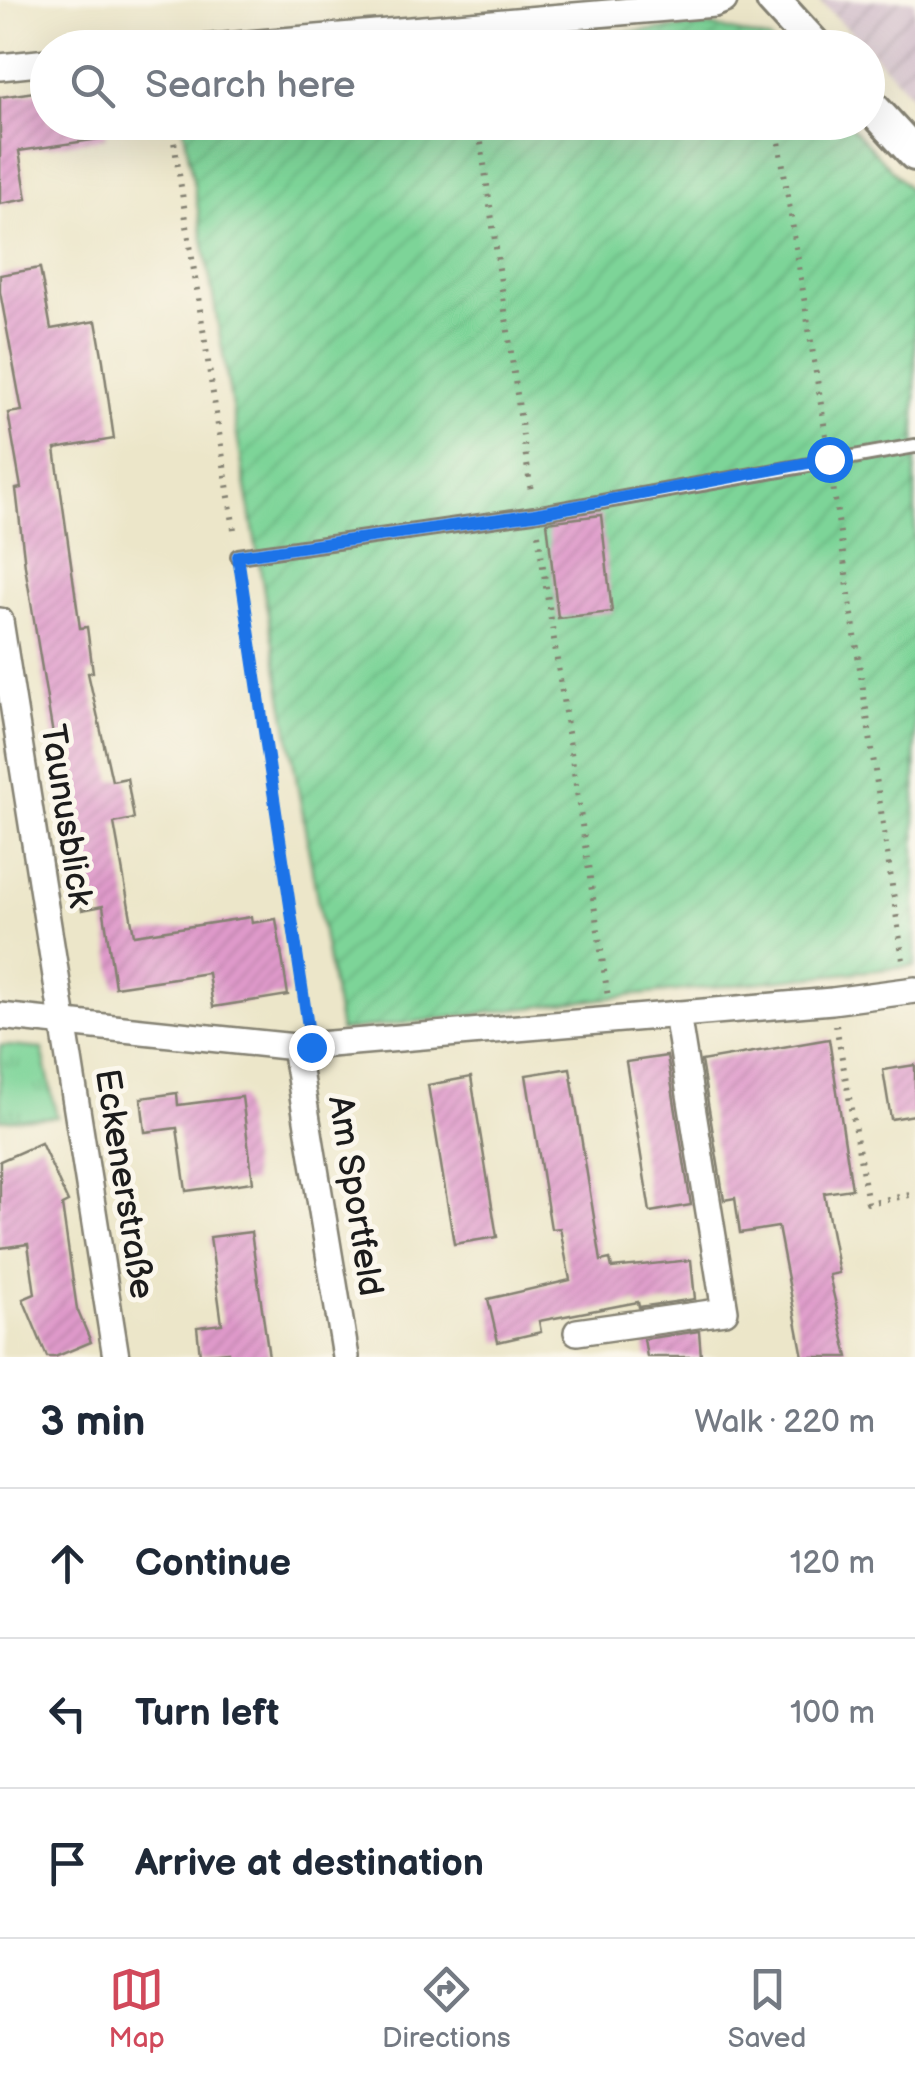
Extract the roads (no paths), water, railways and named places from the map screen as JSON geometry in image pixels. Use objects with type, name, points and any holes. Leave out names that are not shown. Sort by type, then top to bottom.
[{"type":"street","points":[[410,30],[714,4],[724,0]]},
{"type":"street","points":[[773,0],[800,30]]},
{"type":"street","points":[[0,67],[30,64]]},
{"type":"street","points":[[885,121],[915,154]]},
{"type":"street","name":"Taunusblick","points":[[0,622],[62,1022]]},
{"type":"street","points":[[0,1016],[303,1047],[677,1014],[910,978]]},
{"type":"street","points":[[577,1332],[725,1311],[677,1014]]},
{"type":"street","name":"Eckenerstraße","points":[[62,1022],[116,1357]]},
{"type":"street","name":"Am Sportfeld","points":[[303,1047],[346,1357]]},
{"type":"lane","points":[[238,556],[534,514],[915,446]]}]
